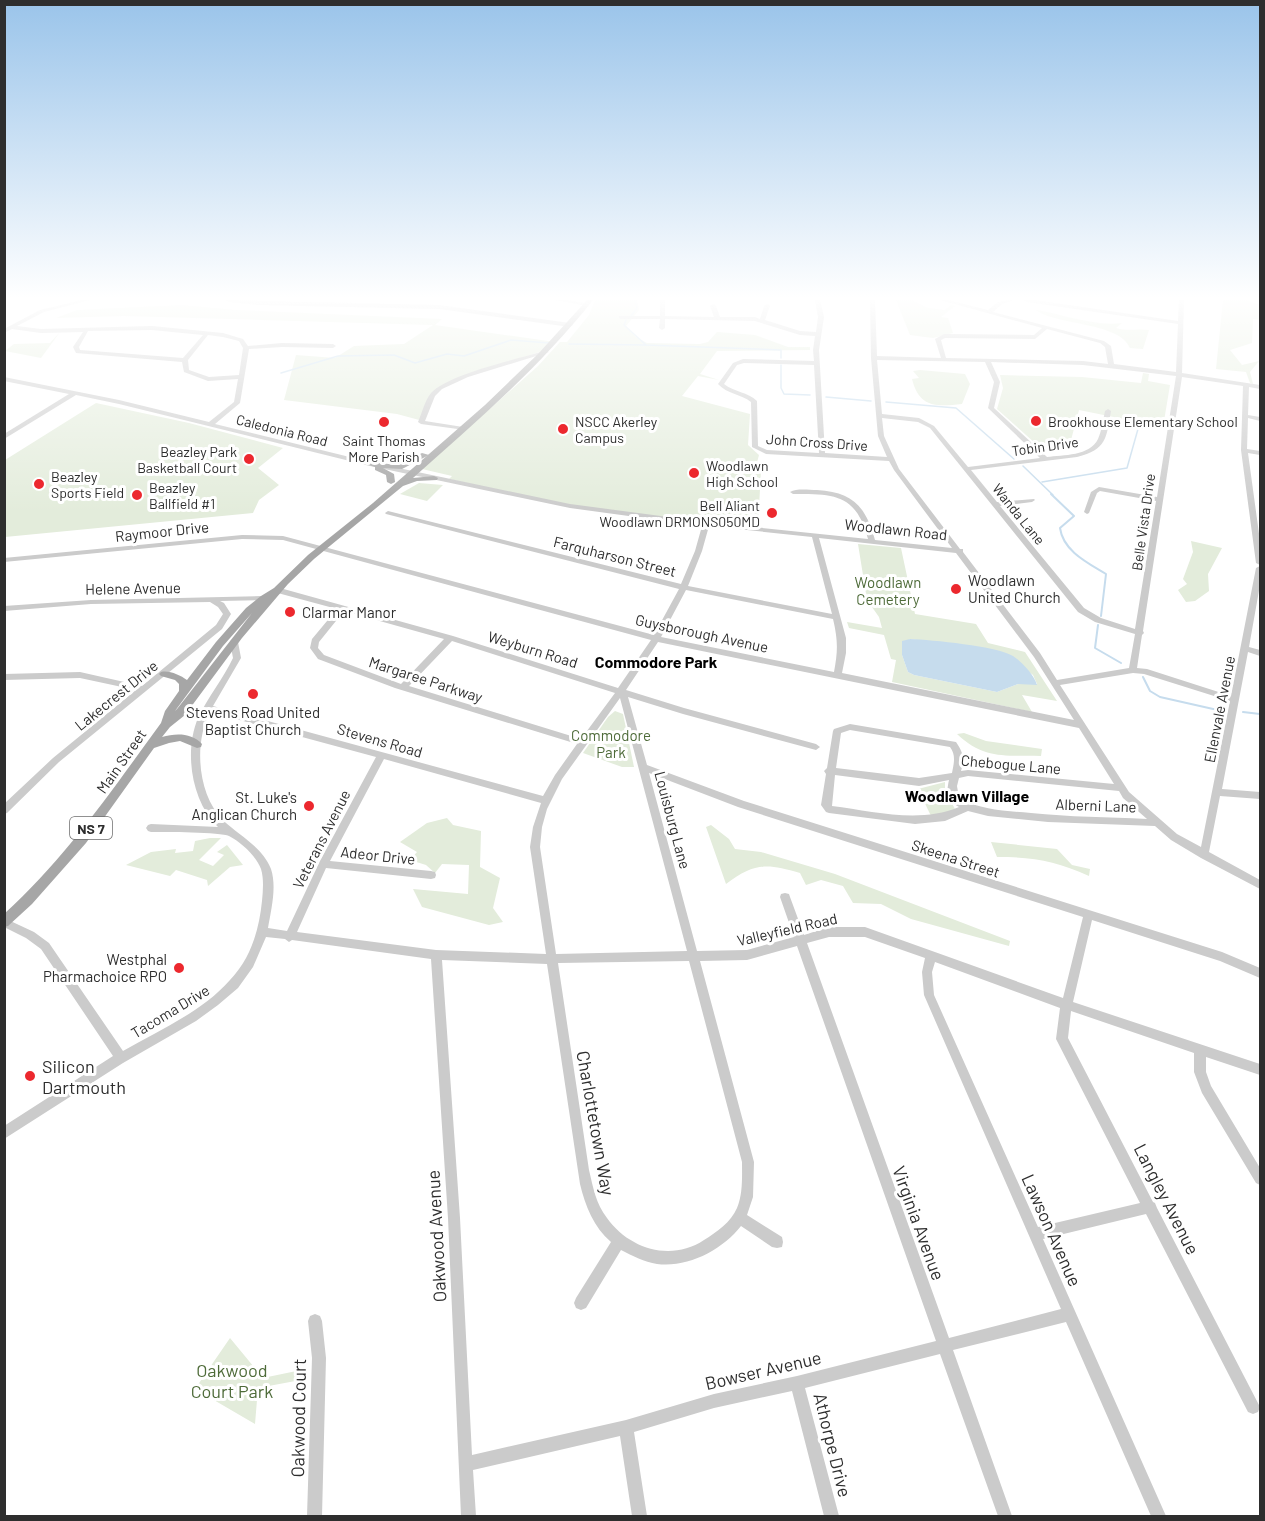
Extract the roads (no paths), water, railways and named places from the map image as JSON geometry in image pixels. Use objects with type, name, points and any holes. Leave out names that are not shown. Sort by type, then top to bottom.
[{"type":"main road","name":"Main Street","points":[[4,922],[73,851],[128,780],[166,724],[181,712],[277,590],[341,530],[352,516],[394,485],[526,371]]},
{"type":"main road","points":[[370,464],[399,467],[426,458],[424,470],[434,478]]},
{"type":"main road","points":[[370,464],[390,474],[394,485],[416,479],[434,478]]},
{"type":"main road","name":"Main Street","points":[[166,724],[170,711],[262,598],[277,590]]},
{"type":"main road","points":[[164,674],[181,680],[184,683],[184,693]]},
{"type":"main road","points":[[149,747],[178,737],[186,737],[197,744]]},
{"type":"street","points":[[188,371],[199,377],[242,376]]},
{"type":"street","points":[[211,424],[236,405],[243,371]]},
{"type":"street","points":[[460,428],[421,422],[434,392],[466,376],[483,371]]},
{"type":"street","name":"John Cross Drive","points":[[730,371],[721,384],[726,389],[745,394],[754,400],[753,444],[757,449],[890,459]]},
{"type":"street","points":[[817,371],[822,454]]},
{"type":"street","points":[[875,371],[881,436],[890,459],[960,551]]},
{"type":"street","points":[[992,371],[997,382],[991,408],[1045,459]]},
{"type":"street","points":[[1152,371],[1260,387]]},
{"type":"street","name":"Belle Vista Drive","points":[[1133,670],[1179,371]]},
{"type":"street","name":"Caledonia Road","points":[[4,379],[211,424],[409,472]]},
{"type":"street","points":[[1246,385],[1244,450],[1260,545],[1260,563]]},
{"type":"street","points":[[4,437],[75,393]]},
{"type":"street","name":"Tobin Drive","points":[[966,469],[1077,455],[1098,447],[1108,411]]},
{"type":"street","name":"Wanda Lane","points":[[879,416],[914,418],[929,424],[1081,610],[1092,618],[1140,633]]},
{"type":"street","points":[[1245,416],[1260,419]]},
{"type":"street","points":[[1244,450],[1260,453]]},
{"type":"street","name":"Woodlawn Road","points":[[409,472],[576,507],[706,524],[960,551],[1056,683],[1120,788],[1154,822],[1204,855],[1260,885]]},
{"type":"street","points":[[1086,512],[1094,492],[1099,489],[1160,500]]},
{"type":"street","points":[[793,492],[835,493],[847,497],[866,518],[872,542]]},
{"type":"street","points":[[1251,499],[1260,501]]},
{"type":"street","points":[[996,504],[1032,500]]},
{"type":"street","name":"Farquharson Street","points":[[388,513],[686,588],[836,617]]},
{"type":"street","points":[[544,800],[658,639],[686,588],[706,524]]},
{"type":"street","points":[[815,536],[842,645],[837,676]]},
{"type":"street","name":"Raymoor Drive","points":[[4,560],[249,537],[284,538],[321,548]]},
{"type":"street","name":"Guysborough Avenue","points":[[321,548],[658,639],[1081,725]]},
{"type":"street","name":"Ellenvale Avenue","points":[[1204,855],[1258,594],[1260,568]]},
{"type":"street","name":"Weyburn Road","points":[[277,590],[450,638],[622,690],[683,711],[816,747]]},
{"type":"street","name":"Helene Avenue","points":[[4,609],[91,602],[213,601],[262,598]]},
{"type":"street","name":"Lakecrest Drive","points":[[4,810],[46,768],[164,674],[223,623],[226,611],[221,604],[213,601]]},
{"type":"street","name":"Margaree Parkway","points":[[342,608],[315,641],[317,654],[403,687],[584,743]]},
{"type":"street","points":[[403,687],[450,638]]},
{"type":"street","name":"Tacoma Drive","points":[[4,1133],[121,1058],[223,997],[250,962],[263,932],[267,890],[266,868],[255,852],[229,831],[202,799],[198,786],[199,725],[237,658],[234,642]]},
{"type":"street","points":[[1245,648],[1260,653]]},
{"type":"street","points":[[1056,683],[1133,670],[1155,674],[1235,700]]},
{"type":"street","points":[[4,677],[80,675],[144,689]]},
{"type":"street","name":"Louisburg Lane","points":[[622,690],[693,958]]},
{"type":"street","name":"Stevens Road","points":[[208,708],[544,800]]},
{"type":"street","points":[[847,727],[951,743],[957,748],[960,758],[957,774],[951,790],[955,799],[966,808],[945,817],[915,820],[838,812],[826,805],[836,733],[847,727]]},
{"type":"street","name":"Veterans Avenue","points":[[289,937],[323,864],[381,756]]},
{"type":"street","name":"Skeena Street","points":[[644,768],[741,804],[1088,917],[1222,957],[1260,973]]},
{"type":"street","name":"Chebogue Lane","points":[[829,771],[919,782],[957,774],[1120,788]]},
{"type":"street","points":[[1218,792],[1260,796]]},
{"type":"street","name":"Charlottetown Way","points":[[544,800],[537,820],[535,847],[550,958],[588,1191],[600,1220],[619,1242],[642,1255],[661,1258],[684,1257],[708,1246],[739,1217]]},
{"type":"street","name":"Alberni Lane","points":[[966,808],[1041,818],[1154,822]]},
{"type":"street","points":[[151,828],[229,831]]},
{"type":"street","name":"Adeor Drive","points":[[323,864],[431,874]]},
{"type":"street","name":"Virginia Avenue","points":[[785,897],[1005,1516]]},
{"type":"street","name":"Langley Avenue","points":[[1088,917],[1061,1032],[1062,1039],[1253,1407]]},
{"type":"street","points":[[4,922],[30,934],[45,946],[121,1058]]},
{"type":"street","name":"Valleyfield Road","points":[[263,932],[436,955],[693,958],[747,955],[829,932],[854,931],[877,935],[1068,1005],[1260,1069]]},
{"type":"street","name":"Oakwood Avenue","points":[[436,955],[454,1218],[468,1516]]},
{"type":"street","name":"Lawson Avenue","points":[[931,955],[927,972],[929,995],[1159,1516]]},
{"type":"street","points":[[693,958],[748,1162],[745,1202],[739,1217],[777,1242]]},
{"type":"street","points":[[1200,1049],[1200,1072],[1206,1089],[1260,1179]]},
{"type":"street","points":[[1035,1234],[1151,1207]]},
{"type":"street","points":[[581,1303],[619,1242]]},
{"type":"street","name":"Bowser Avenue","points":[[465,1464],[626,1427],[714,1401],[797,1383],[1070,1314]]},
{"type":"street","name":"Oakwood Court","points":[[315,1321],[319,1358],[315,1516]]},
{"type":"street","name":"Athorpe Drive","points":[[797,1383],[832,1516]]},
{"type":"street","points":[[626,1427],[640,1516]]},
{"type":"water","points":[[910,639],[964,644],[1005,652],[1024,665],[1034,677],[1037,685],[1018,684],[997,692],[914,675],[908,672],[902,655],[902,641]]},
{"type":"waterway","points":[[281,373],[288,371]]},
{"type":"waterway","points":[[781,371],[781,388],[784,394],[810,395]]},
{"type":"waterway","points":[[826,397],[871,401]]},
{"type":"waterway","points":[[886,402],[956,408],[1014,459]]},
{"type":"waterway","points":[[1042,482],[1127,468],[1138,429]]},
{"type":"waterway","points":[[1023,466],[1053,495]]},
{"type":"waterway","points":[[1051,494],[1074,516],[1060,528],[1066,543],[1077,556],[1106,574],[1101,616]]},
{"type":"waterway","points":[[1098,625],[1095,648],[1121,663]]},
{"type":"waterway","points":[[1143,677],[1150,691],[1160,697],[1222,711]]},
{"type":"waterway","points":[[1243,712],[1260,714]]},
{"type":"place","name":"Brookhouse Elementary School","points":[[1036,421]]},
{"type":"place","name":"Saint Thomas More Parish","points":[[384,422]]},
{"type":"place","name":"NSCC Akerley Campus","points":[[563,429]]},
{"type":"place","name":"Beazley Park Basketball Court","points":[[249,459]]},
{"type":"place","name":"Woodlawn High School","points":[[694,473]]},
{"type":"place","name":"Beazley Sports Field","points":[[39,484]]},
{"type":"place","name":"Beazley Ballfield #1","points":[[137,495]]},
{"type":"place","name":"Bell Aliant Woodlawn DRMONS050MD","points":[[772,513]]},
{"type":"place","name":"Woodlawn United Church","points":[[956,589]]},
{"type":"place","name":"Clarmar Manor","points":[[290,612]]},
{"type":"place","name":"Stevens Road United Baptist Church","points":[[253,694]]},
{"type":"place","name":"St. Luke's Anglican Church","points":[[309,806]]},
{"type":"place","name":"Westphal Pharmachoice RPO","points":[[179,968]]},
{"type":"place","name":"Silicon Dartmouth","points":[[30,1076]]},
{"type":"district","name":"Commodore Park","points":[[656,661]]},
{"type":"district","name":"Woodlawn Village","points":[[967,795]]},
{"type":"park label","name":"Woodlawn Cemetery","points":[[888,590]]},
{"type":"park label","name":"Oakwood Court Park","points":[[232,1380]]}]
